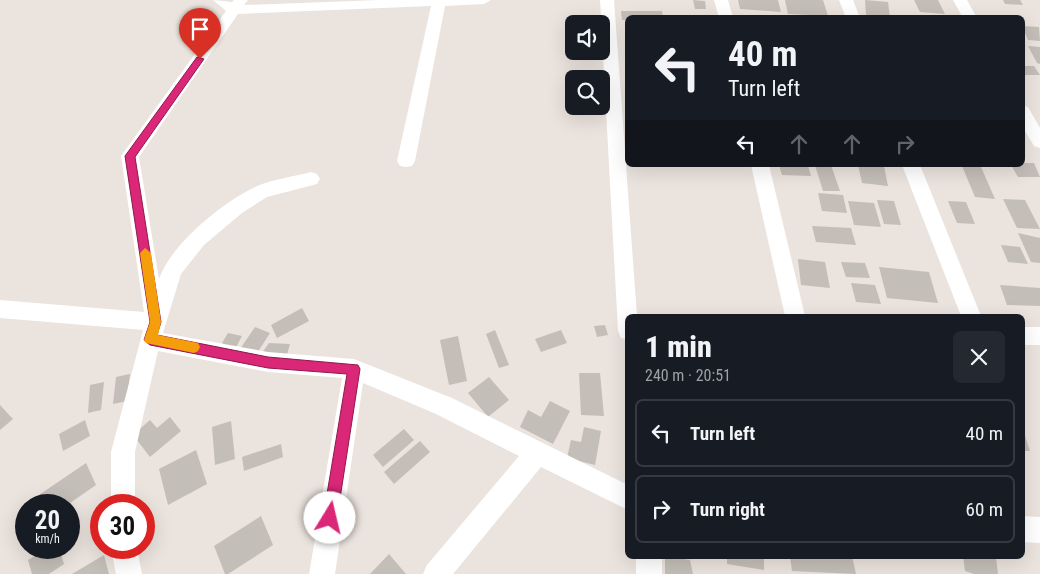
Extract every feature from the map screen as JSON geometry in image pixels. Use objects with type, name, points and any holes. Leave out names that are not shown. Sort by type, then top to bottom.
[{"type":"street","points":[[220,0],[238,5],[484,0]]},
{"type":"street","points":[[608,0],[626,314]]},
{"type":"street","points":[[722,0],[725,15]]},
{"type":"street","points":[[846,0],[852,15]]},
{"type":"street","points":[[960,0],[968,15]]},
{"type":"street","points":[[406,161],[440,1]]},
{"type":"street","points":[[153,331],[130,156],[238,5]]},
{"type":"street","points":[[1025,116],[1040,142]]},
{"type":"street","points":[[760,167],[795,314]]},
{"type":"street","points":[[912,167],[970,314]]},
{"type":"street","points":[[123,494],[124,452],[153,331],[172,270],[197,240],[236,208],[262,192],[311,179]]},
{"type":"street","points":[[0,308],[153,331],[268,362],[354,369],[444,406],[536,454],[625,497]]},
{"type":"street","points":[[1025,336],[1040,336]]},
{"type":"street","points":[[322,574],[354,369]]},
{"type":"street","points":[[436,574],[536,454]]},
{"type":"street","points":[[1025,529],[1040,530]]},
{"type":"street","points":[[126,559],[129,574]]},
{"type":"street","points":[[649,559],[649,574]]},
{"type":"building","points":[[693,0],[705,1],[706,9],[695,9]]},
{"type":"building","points":[[738,0],[778,0],[781,12],[740,9]]},
{"type":"building","points":[[785,0],[823,0],[828,15],[808,15],[788,14]]},
{"type":"building","points":[[865,0],[888,2],[890,15],[866,15]]},
{"type":"building","points":[[914,0],[938,0],[945,14],[920,12]]},
{"type":"building","points":[[1003,0],[1020,0],[1023,5],[1005,4]]},
{"type":"building","points":[[621,11],[662,11],[663,15],[625,15],[625,20],[622,20]]},
{"type":"building","points":[[1025,26],[1039,27],[1040,41],[1028,40]]},
{"type":"building","points":[[1028,46],[1040,47],[1040,64],[1037,63]]},
{"type":"building","points":[[1025,66],[1034,66],[1040,75],[1025,75]]},
{"type":"building","points":[[1025,163],[1034,163],[1040,177],[1018,177],[1012,167],[1025,167]]},
{"type":"building","points":[[780,167],[809,167],[811,176],[782,175]]},
{"type":"building","points":[[816,167],[832,167],[840,191],[823,191]]},
{"type":"building","points":[[858,167],[884,167],[888,186],[862,183]]},
{"type":"building","points":[[962,167],[981,167],[995,199],[975,197]]},
{"type":"building","points":[[818,193],[843,195],[847,213],[822,211]]},
{"type":"building","points":[[1003,199],[1025,200],[1040,229],[1017,228]]},
{"type":"building","points":[[877,200],[894,201],[901,225],[884,224]]},
{"type":"building","points":[[848,201],[874,203],[881,227],[854,225]]},
{"type":"building","points":[[948,201],[966,202],[975,224],[957,223]]},
{"type":"building","points":[[812,226],[851,228],[856,245],[816,242]]},
{"type":"building","points":[[1018,233],[1040,238],[1040,263],[1031,262]]},
{"type":"building","points":[[1001,245],[1020,247],[1028,264],[1008,262]]},
{"type":"building","points":[[798,259],[825,262],[830,288],[801,285]]},
{"type":"building","points":[[841,262],[865,263],[870,278],[846,277]]},
{"type":"building","points":[[879,267],[929,272],[938,303],[887,298]]},
{"type":"building","points":[[851,283],[875,285],[881,304],[856,302]]},
{"type":"building","points":[[1000,285],[1040,288],[1040,306],[1007,305]]},
{"type":"building","points":[[302,308],[309,321],[277,338],[271,325]]},
{"type":"building","points":[[605,325],[608,335],[597,337],[594,326]]},
{"type":"building","points":[[255,327],[270,333],[254,358],[238,352]]},
{"type":"building","points":[[495,330],[509,365],[499,368],[486,334]]},
{"type":"building","points":[[561,330],[567,343],[541,352],[535,339]]},
{"type":"building","points":[[228,333],[242,336],[234,351],[222,343]]},
{"type":"building","points":[[458,336],[467,381],[449,385],[440,340]]},
{"type":"building","points":[[269,343],[290,344],[286,358],[259,357]]},
{"type":"building","points":[[579,373],[600,373],[604,416],[581,415]]},
{"type":"building","points":[[130,374],[127,401],[113,404],[116,377]]},
{"type":"building","points":[[489,377],[509,400],[488,417],[468,393]]},
{"type":"building","points":[[104,382],[101,410],[88,413],[90,385]]},
{"type":"building","points":[[550,401],[570,411],[553,444],[520,427],[528,410],[541,417]]},
{"type":"building","points":[[0,405],[13,419],[0,430]]},
{"type":"building","points":[[170,417],[181,431],[150,457],[133,435],[150,420],[157,428]]},
{"type":"building","points":[[85,420],[90,436],[63,451],[59,434]]},
{"type":"building","points":[[231,421],[235,459],[215,465],[212,427]]},
{"type":"building","points":[[584,427],[601,431],[595,465],[567,458],[571,440],[581,442]]},
{"type":"building","points":[[404,429],[414,440],[383,467],[373,455]]},
{"type":"building","points":[[1025,436],[1030,451],[1025,451]]},
{"type":"building","points":[[420,441],[430,452],[394,484],[384,472]]},
{"type":"building","points":[[281,444],[283,457],[244,471],[242,457]]},
{"type":"building","points":[[196,450],[207,484],[168,505],[159,469]]},
{"type":"building","points":[[86,463],[96,485],[80,496],[80,494],[40,494]]},
{"type":"building","points":[[261,516],[273,545],[228,574],[225,574],[214,546]]},
{"type":"building","points":[[389,554],[406,574],[370,574]]},
{"type":"building","points":[[62,559],[64,564],[49,574],[32,574],[28,560]]},
{"type":"building","points":[[97,559],[105,559],[109,574],[72,574]]},
{"type":"building","points":[[665,559],[690,560],[693,574],[665,574]]},
{"type":"building","points":[[727,559],[764,559],[764,570],[727,564]]},
{"type":"building","points":[[790,559],[853,559],[856,574],[792,571]]},
{"type":"building","points":[[963,559],[996,559],[998,574],[974,574],[965,571]]},
{"type":"slow traffic","points":[[145,253],[156,322],[150,340],[194,347]]},
{"type":"route","points":[[200,59],[130,156],[156,322],[150,340],[268,362],[354,369],[330,518]]}]
